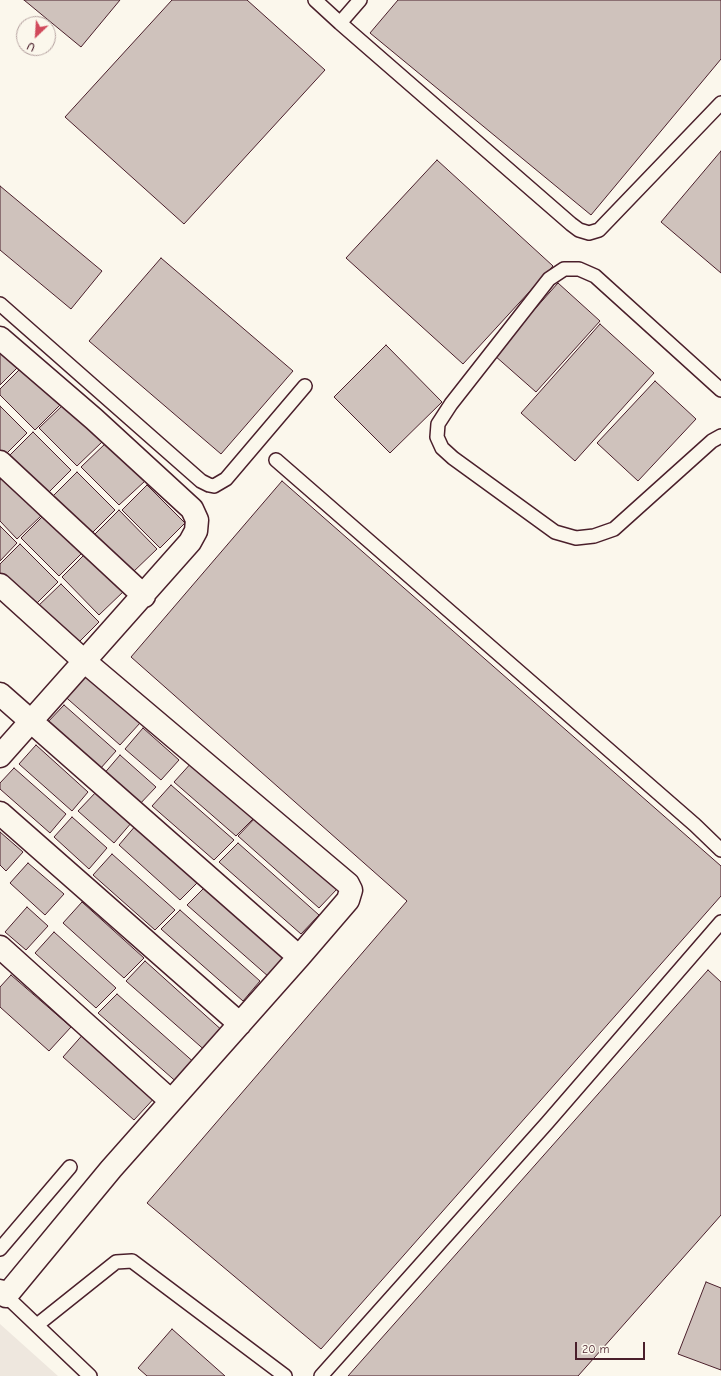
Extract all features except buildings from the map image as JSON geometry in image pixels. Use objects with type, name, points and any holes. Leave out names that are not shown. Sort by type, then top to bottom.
[{"type":"street","points":[[0,338],[94,419],[192,509],[197,520],[196,531],[190,542],[144,596],[83,660],[0,756]]},
{"type":"street","points":[[0,462],[144,596]]},
{"type":"street","points":[[0,585],[83,660],[348,884],[351,890],[348,900],[299,957],[111,1169],[3,1294]]},
{"type":"street","points":[[0,694],[299,957]]},
{"type":"street","points":[[0,813],[240,1024]]},
{"type":"street","points":[[0,947],[171,1101]]},
{"type":"lane","points":[[315,0],[571,224],[580,230],[589,233],[599,230],[721,103]]},
{"type":"lane","points":[[340,23],[360,0]]},
{"type":"lane","points":[[721,390],[594,276],[579,269],[564,269],[549,279],[451,404],[438,424],[437,437],[442,448],[453,458],[555,532],[576,538],[594,536],[614,528],[712,441],[721,436]]},
{"type":"lane","points":[[0,304],[201,480],[209,485],[214,486],[226,479],[305,386]]},
{"type":"lane","points":[[276,460],[695,825],[721,850]]},
{"type":"lane","points":[[320,1376],[542,1129],[721,922]]},
{"type":"lane","points":[[2,1242],[70,1167]]},
{"type":"lane","points":[[37,1325],[116,1262],[132,1261],[285,1376]]},
{"type":"lane","points":[[3,1294],[90,1376]]},
{"type":"shaded area","points":[[0,1324],[58,1376],[0,1376]]}]
